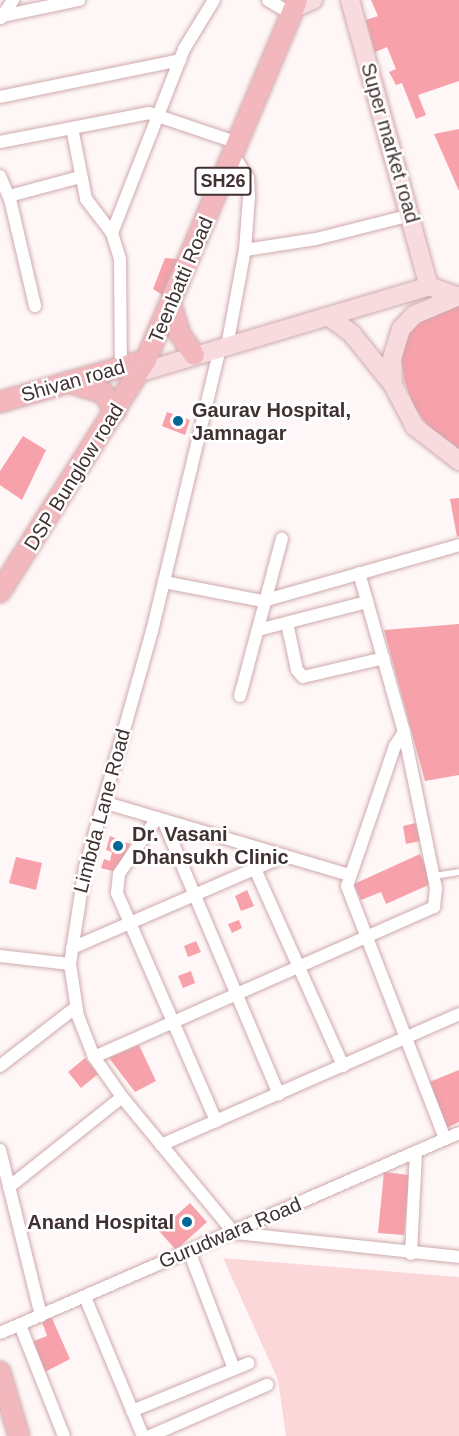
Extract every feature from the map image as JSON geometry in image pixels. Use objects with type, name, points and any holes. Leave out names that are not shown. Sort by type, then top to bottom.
[{"type":"main road","points":[[293,8],[313,0]]},
{"type":"main road","name":"Super market road","points":[[350,0],[411,214],[429,286]]},
{"type":"main road","name":"Teenbatti Road","points":[[135,367],[171,304],[293,8]]},
{"type":"main road","points":[[135,367],[224,347],[429,286],[457,296]]},
{"type":"main road","points":[[393,385],[392,359],[402,334],[414,315],[457,296]]},
{"type":"main road","points":[[171,304],[180,334],[194,355]]},
{"type":"main road","points":[[329,317],[352,334],[393,385],[415,427],[459,461]]},
{"type":"main road","name":"Shivan road","points":[[0,402],[68,382],[135,367]]},
{"type":"main road","name":"DSP Bunglow road","points":[[0,592],[116,411],[135,367]]},
{"type":"main road","points":[[68,382],[103,393],[116,411]]},
{"type":"main road","points":[[0,1372],[19,1436]]},
{"type":"main road","points":[[0,1413],[7,1436]]},
{"type":"street","points":[[1,17],[13,0]]},
{"type":"street","points":[[1,17],[80,0]]},
{"type":"street","points":[[112,232],[180,60],[214,0]]},
{"type":"street","points":[[268,0],[293,8]]},
{"type":"street","points":[[0,97],[180,60]]},
{"type":"street","points":[[0,142],[139,114],[158,115],[236,149]]},
{"type":"street","points":[[72,128],[86,199],[112,232],[120,260],[135,367]]},
{"type":"street","name":"Limbda Lane Road","points":[[234,1233],[122,1096],[94,1057],[76,1007],[70,964],[85,867],[164,582],[224,347],[245,250],[248,178],[236,149]]},
{"type":"street","points":[[0,176],[9,195],[35,306]]},
{"type":"street","points":[[9,195],[80,177]]},
{"type":"street","points":[[245,250],[316,239],[411,214]]},
{"type":"street","points":[[240,696],[258,630],[263,601],[282,538]]},
{"type":"street","points":[[164,582],[263,601],[459,545]]},
{"type":"street","points":[[94,1057],[430,912],[437,900],[404,732],[359,573]]},
{"type":"street","points":[[258,630],[367,602]]},
{"type":"street","points":[[287,623],[297,670],[303,677],[384,658]]},
{"type":"street","points":[[404,732],[395,746],[349,875],[349,897],[445,1139]]},
{"type":"street","points":[[103,802],[349,875]]},
{"type":"street","points":[[160,819],[279,1094]]},
{"type":"street","points":[[160,819],[116,881],[130,923],[216,1121]]},
{"type":"street","points":[[72,948],[285,856]]},
{"type":"street","points":[[255,869],[343,1066]]},
{"type":"street","points":[[0,956],[70,964]]},
{"type":"street","points":[[0,1066],[76,1007]]},
{"type":"street","points":[[161,1145],[459,1014]]},
{"type":"street","points":[[6,1185],[122,1096]]},
{"type":"street","name":"Gurudwara Road","points":[[0,1332],[234,1233],[459,1133]]},
{"type":"street","points":[[0,1150],[6,1185],[41,1316]]},
{"type":"street","points":[[411,1254],[416,1152]]},
{"type":"street","points":[[234,1233],[411,1254],[459,1257]]},
{"type":"street","points":[[189,1251],[234,1369]]},
{"type":"street","points":[[85,1297],[143,1436]]},
{"type":"street","points":[[20,1325],[64,1436]]},
{"type":"street","points":[[132,1411],[249,1363]]},
{"type":"street","points":[[150,1436],[267,1385]]},
{"type":"lane","points":[[434,876],[459,872]]},
{"type":"shaded area","points":[[223,1258],[459,1277],[459,1436],[286,1436],[278,1380]]},
{"type":"building","points":[[371,0],[459,0],[459,81],[418,95],[426,115],[416,119],[402,83],[396,85],[389,72],[396,69],[387,47],[375,52],[366,20],[378,16]]},
{"type":"building","points":[[459,129],[459,191],[434,134]]},
{"type":"building","points":[[165,258],[178,259],[164,296],[153,289]]},
{"type":"building","points":[[459,303],[459,449],[428,426],[414,407],[404,380],[401,353],[409,332],[429,313]]},
{"type":"building","points":[[167,412],[190,420],[185,435],[162,426]]},
{"type":"building","points":[[23,436],[46,450],[22,500],[0,485],[0,471]]},
{"type":"building","points":[[459,498],[459,536],[457,537],[450,499]]},
{"type":"building","points":[[459,624],[459,775],[425,781],[384,630]]},
{"type":"building","points":[[416,823],[420,841],[406,844],[403,826]]},
{"type":"building","points":[[110,836],[130,844],[116,872],[101,868],[104,859],[110,861],[112,852],[106,850]]},
{"type":"building","points":[[420,854],[433,883],[386,904],[381,892],[361,900],[354,884]]},
{"type":"building","points":[[16,857],[42,863],[36,890],[9,883]]},
{"type":"building","points":[[247,890],[254,906],[241,911],[235,896]]},
{"type":"building","points":[[239,920],[242,928],[232,933],[228,924]]},
{"type":"building","points":[[196,941],[201,952],[188,957],[184,946]]},
{"type":"building","points":[[191,971],[195,983],[183,988],[178,976]]},
{"type":"building","points":[[139,1045],[156,1081],[135,1092],[109,1058]]},
{"type":"building","points":[[85,1058],[98,1074],[81,1088],[68,1072]]},
{"type":"building","points":[[459,1070],[459,1122],[446,1128],[427,1083]]},
{"type":"building","points":[[384,1172],[409,1175],[404,1235],[378,1233]]},
{"type":"building","points":[[190,1203],[207,1222],[176,1250],[159,1231]]},
{"type":"building","points":[[51,1316],[70,1359],[45,1372],[31,1342],[47,1336],[41,1319]]},
{"type":"place","name":"Gaurav Hospital, Jamnagar","points":[[178,421]]},
{"type":"place","name":"Dr. Vasani Dhansukh Clinic","points":[[118,846]]},
{"type":"place","name":"Anand Hospital","points":[[187,1222]]}]
